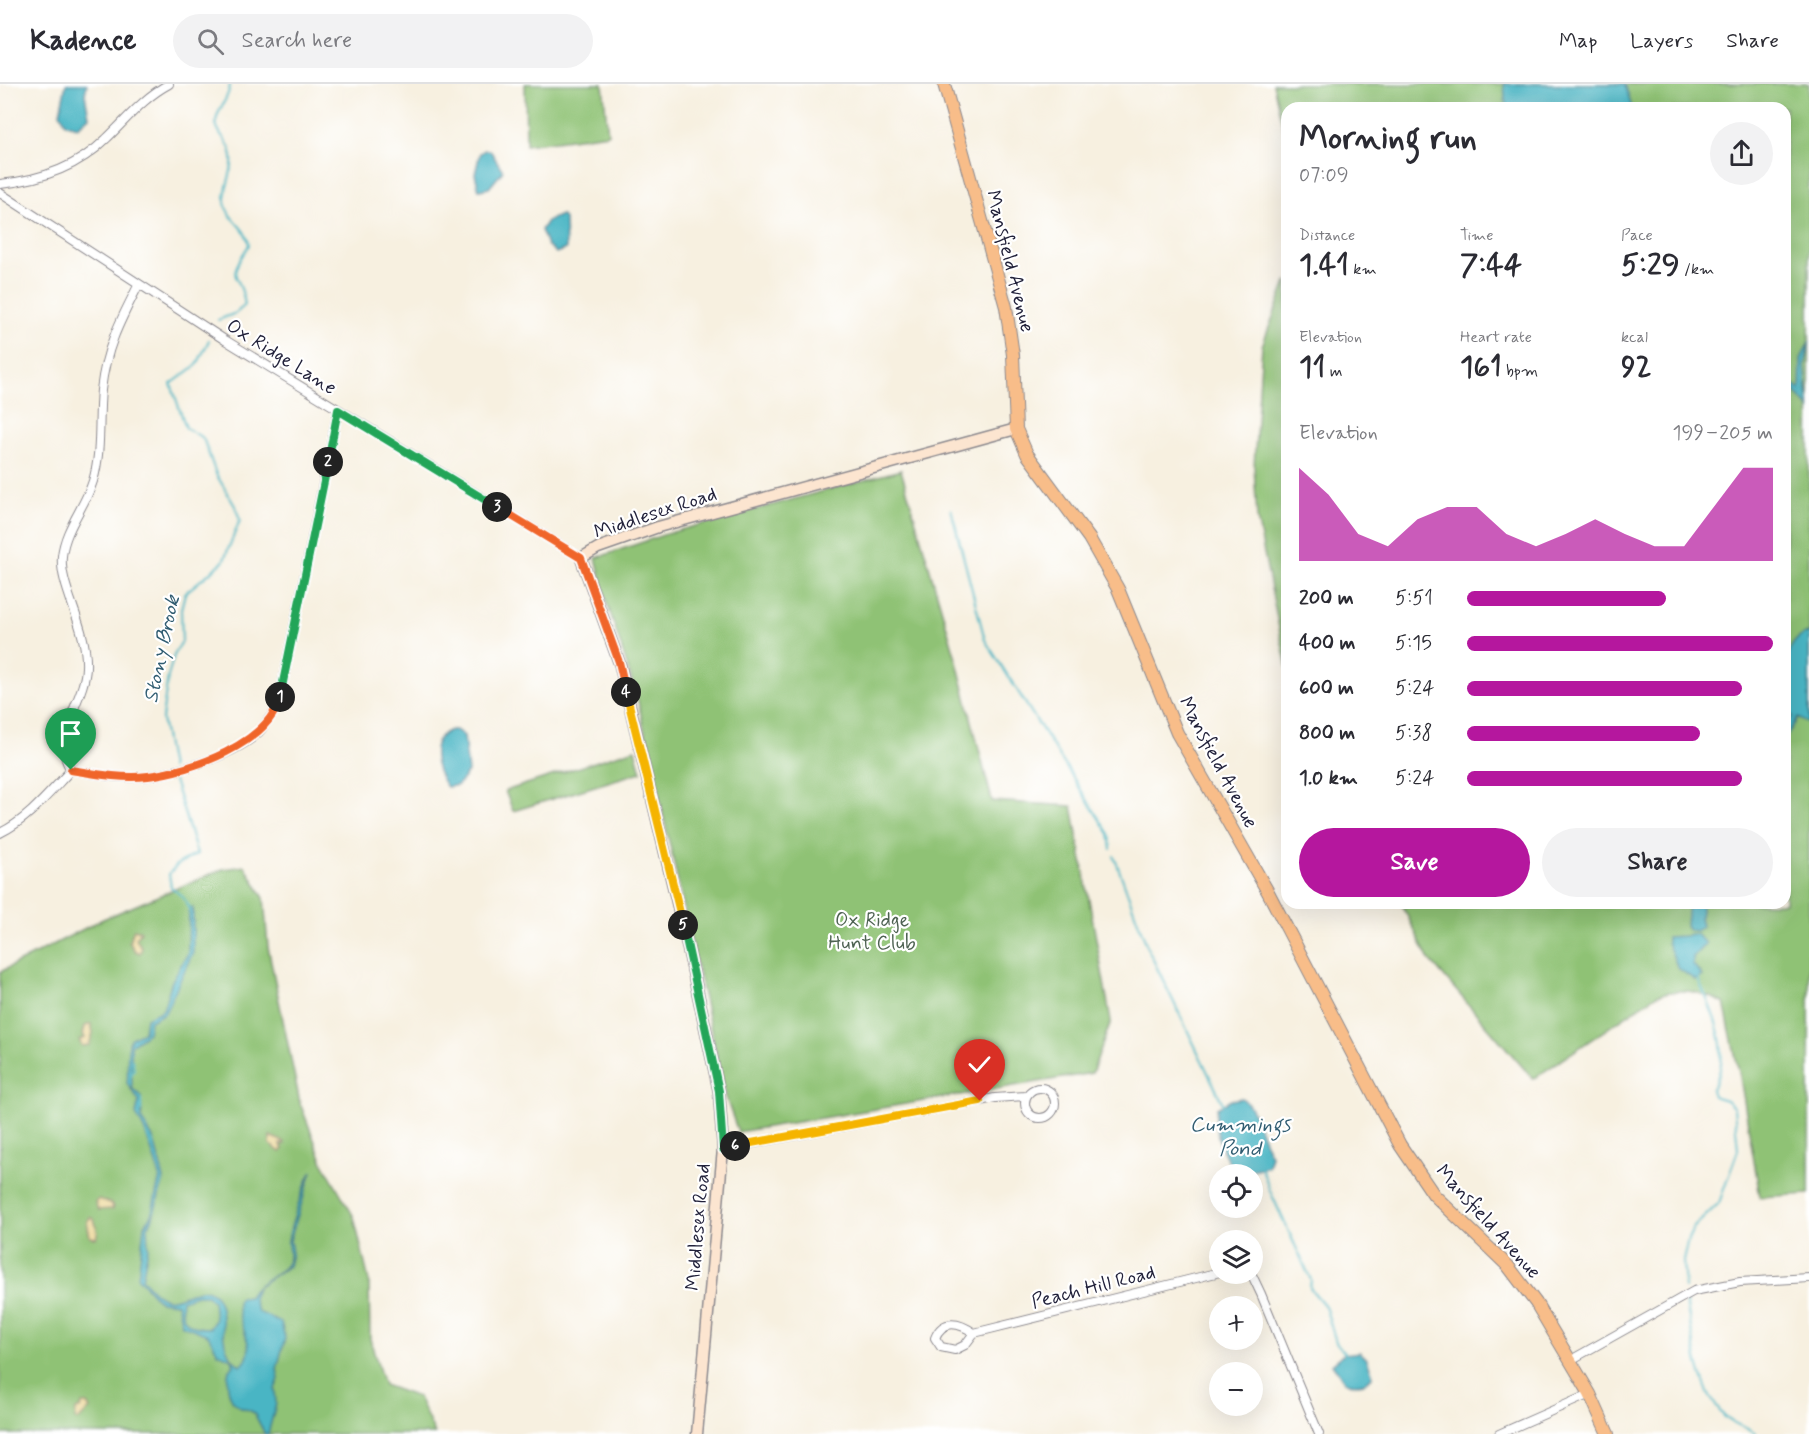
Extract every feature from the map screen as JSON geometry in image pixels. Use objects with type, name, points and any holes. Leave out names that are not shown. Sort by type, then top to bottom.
[{"type":"main road","name":"Mansfield Avenue","points":[[944,84],[1006,307],[1013,355],[1016,429],[1027,454],[1089,538],[1118,589],[1177,733],[1268,892],[1400,1144],[1434,1195],[1508,1266],[1536,1303],[1590,1394],[1608,1434]]},
{"type":"main road","name":"Middlesex Road","points":[[697,1434],[723,1149],[719,1091],[686,937],[620,665],[581,558],[598,548],[658,527],[1016,429]]},
{"type":"street","points":[[0,184],[68,168],[106,139],[130,112],[169,84]]},
{"type":"street","name":"Ox Ridge Lane","points":[[0,193],[338,410],[581,558]]},
{"type":"street","points":[[139,284],[109,343],[101,390],[99,451],[93,481],[66,537],[62,558],[86,643],[87,670],[64,739],[62,757],[71,770],[106,776],[147,776],[178,769],[230,751],[258,732],[278,706],[338,410]]},
{"type":"street","points":[[0,833],[14,826],[35,809],[71,770]]},
{"type":"street","points":[[723,1149],[995,1098],[1026,1096],[1034,1089],[1048,1090],[1055,1100],[1053,1111],[1041,1118],[1032,1116],[1026,1109],[1026,1096]]},
{"type":"street","name":"Peach Hill Road","points":[[974,1333],[956,1324],[948,1323],[941,1327],[935,1338],[941,1347],[955,1350],[965,1345],[974,1333],[1209,1275]]},
{"type":"street","points":[[1569,1361],[1694,1291],[1740,1282],[1809,1278]]},
{"type":"street","points":[[1256,1284],[1319,1434]]},
{"type":"street","points":[[1499,1434],[1590,1394]]},
{"type":"green space","points":[[525,84],[603,84],[608,134],[526,145]]},
{"type":"green space","points":[[1273,84],[1809,84],[1809,1194],[1760,1197],[1740,1077],[1724,1003],[1691,991],[1657,995],[1533,1079],[1428,958],[1404,909],[1791,909],[1791,102],[1281,102],[1281,119]]},
{"type":"green space","points":[[1281,296],[1281,638],[1257,518],[1254,466],[1262,346]]},
{"type":"green space","name":"Ox Ridge Hunt Club","points":[[901,470],[957,662],[992,801],[1072,806],[1111,1021],[1092,1073],[738,1132],[726,1098],[637,697],[608,606],[596,558],[669,533]]},
{"type":"green space","points":[[635,749],[641,772],[513,811],[505,791]]},
{"type":"green space","points":[[245,866],[264,898],[268,947],[300,1103],[323,1163],[354,1217],[369,1281],[370,1339],[384,1385],[418,1397],[435,1434],[0,1434],[0,972],[103,919],[223,869]]},
{"type":"sand","points":[[134,929],[141,931],[136,939],[142,948],[140,953],[135,951],[129,942]]},
{"type":"sand","points":[[91,1024],[93,1033],[89,1045],[82,1046],[79,1040],[85,1038],[83,1034],[85,1026]]},
{"type":"sand","points":[[270,1136],[284,1142],[285,1144],[280,1144],[283,1149],[280,1152],[270,1144]]},
{"type":"sand","points":[[99,1199],[112,1204],[113,1209],[98,1210],[95,1202]]},
{"type":"sand","points":[[90,1217],[94,1219],[98,1233],[96,1238],[90,1237],[87,1222]]},
{"type":"sand","points":[[82,1404],[87,1404],[90,1409],[79,1420],[75,1419],[76,1410],[81,1408]]},
{"type":"water","points":[[66,84],[87,84],[85,94],[89,117],[78,127],[66,124],[60,113]]},
{"type":"water","points":[[1504,84],[1625,84],[1630,102],[1506,102]]},
{"type":"water","points":[[490,150],[503,171],[489,188],[479,190],[475,174],[480,153]]},
{"type":"water","points":[[561,215],[565,220],[566,249],[556,253],[547,245],[541,230],[547,221]]},
{"type":"water","points":[[1809,341],[1805,367],[1809,409],[1791,386],[1791,380],[1800,389],[1801,359]]},
{"type":"water","points":[[1809,633],[1809,724],[1798,718],[1791,729],[1793,716],[1791,715],[1791,648],[1799,637]]},
{"type":"water","points":[[456,730],[464,736],[468,772],[458,785],[447,787],[436,764],[435,748],[443,734]]},
{"type":"water","points":[[193,907],[193,952],[165,1013],[150,1021],[148,1033],[131,1045],[132,1088],[141,1096],[142,1120],[154,1140],[164,1179],[152,1220],[147,1227],[148,1248],[142,1279],[157,1294],[167,1299],[178,1298],[201,1290],[212,1293],[218,1299],[221,1307],[227,1349],[232,1358],[241,1366],[247,1359],[249,1351],[239,1316],[239,1298],[249,1297],[258,1286],[253,1298],[258,1312],[281,1322],[285,1338],[277,1369],[279,1379],[275,1389],[276,1404],[268,1434],[265,1434],[254,1413],[240,1407],[230,1396],[228,1379],[229,1369],[234,1366],[232,1359],[218,1353],[208,1335],[182,1325],[177,1303],[159,1301],[138,1278],[144,1226],[151,1217],[160,1176],[146,1134],[136,1114],[139,1101],[127,1083],[128,1048],[131,1038],[144,1032],[146,1018],[163,1010],[172,981],[188,953],[189,909]],"holes":[[[197,1295],[207,1295],[213,1301],[215,1320],[210,1328],[191,1325],[182,1313],[182,1300]]]},
{"type":"water","points":[[1687,909],[1701,909],[1702,926],[1696,931],[1689,930],[1686,925]]},
{"type":"water","points":[[1695,934],[1706,943],[1693,957],[1693,964],[1702,976],[1695,980],[1678,968],[1667,942],[1667,937]]},
{"type":"water","name":"Cummings Pond","points":[[1242,1098],[1252,1110],[1271,1155],[1268,1166],[1230,1164],[1217,1133],[1216,1117],[1217,1108],[1231,1100]]},
{"type":"water","points":[[312,1171],[290,1240],[292,1253],[289,1266],[258,1286],[287,1264],[288,1241],[292,1225]]},
{"type":"water","points":[[1360,1352],[1367,1359],[1373,1376],[1360,1384],[1345,1382],[1332,1364],[1344,1354]]},
{"type":"waterway","name":"Stony Brook","points":[[218,320],[236,313],[245,305],[235,271],[249,245],[245,233],[229,214],[225,202],[232,158],[230,148],[218,131],[216,123],[230,84]]},
{"type":"waterway","name":"Stony Brook","points":[[171,768],[162,719],[168,676],[175,652],[182,642],[181,609],[185,593],[223,562],[240,520],[235,506],[216,474],[203,438],[186,428],[171,384],[197,365],[209,340]]},
{"type":"waterway","points":[[951,509],[985,640],[1109,834],[1111,849]]},
{"type":"waterway","name":"Stony Brook","points":[[172,774],[197,854],[178,864],[169,874],[171,887],[183,897],[190,909]]},
{"type":"waterway","points":[[1114,856],[1148,949],[1224,1106]]},
{"type":"waterway","points":[[1685,1288],[1683,1261],[1688,1239],[1694,1227],[1719,1203],[1738,1150],[1734,1108],[1726,1100],[1713,1096],[1711,1090],[1718,1077],[1721,1048],[1715,1019],[1697,977]]},
{"type":"waterway","name":"Stony Brook","points":[[130,1077],[134,1069],[132,1060]]},
{"type":"waterway","name":"Stony Brook","points":[[141,1099],[141,1111]]},
{"type":"waterway","points":[[1263,1172],[1311,1280],[1310,1288],[1325,1306],[1336,1342],[1347,1356]]},
{"type":"waterway","points":[[1686,1302],[1698,1362],[1708,1392],[1724,1416],[1755,1434]]},
{"type":"route","points":[[71,770],[106,776],[147,776],[180,769],[230,751],[258,732],[278,706],[338,410],[581,558],[620,665],[688,948],[719,1091],[723,1149],[980,1101]]}]
